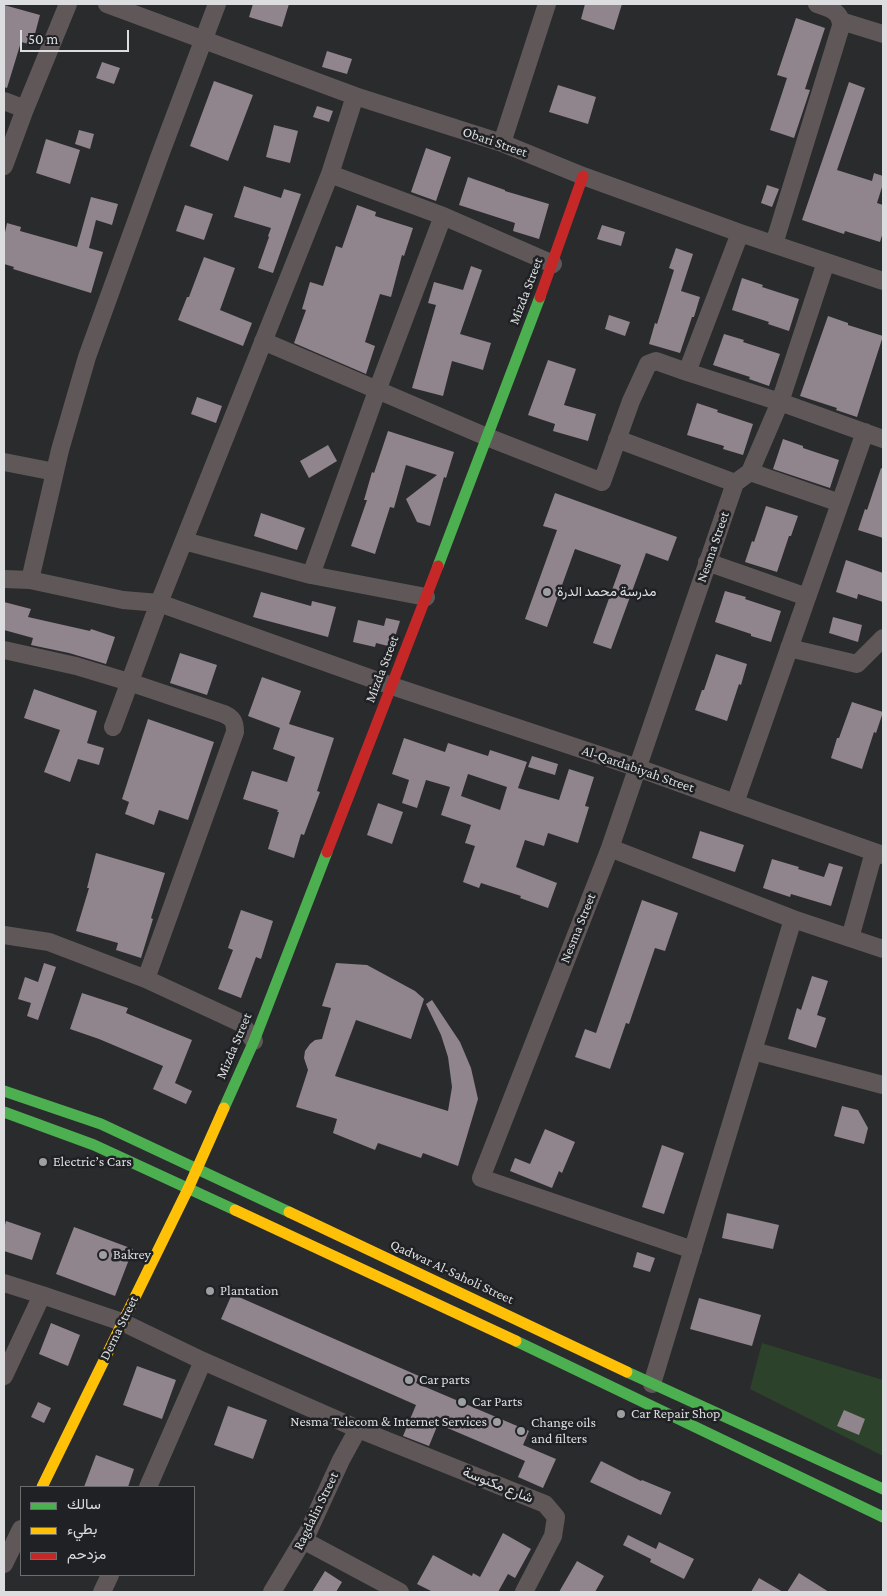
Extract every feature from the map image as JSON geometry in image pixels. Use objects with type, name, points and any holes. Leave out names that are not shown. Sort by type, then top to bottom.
[{"type":"main road","name":"Mizda Street","points":[[197,1169],[254,1041],[553,264],[584,176]]},
{"type":"main road","name":"Qadwar Al-Saholi Street","points":[[4,1090],[100,1124],[444,1284],[652,1384],[883,1490]]},
{"type":"main road","points":[[4,1112],[94,1145],[440,1306],[883,1517]]},
{"type":"main road","name":"Derna Street","points":[[42,1486],[197,1169]]},
{"type":"street","points":[[4,166],[68,4]]},
{"type":"street","name":"Obari Street","points":[[107,4],[355,96],[502,142],[584,176],[740,233],[883,281]]},
{"type":"street","points":[[4,579],[30,580],[60,450],[87,357],[217,4]]},
{"type":"street","points":[[502,142],[546,4]]},
{"type":"street","points":[[774,244],[841,21],[839,15],[834,11],[817,4]]},
{"type":"street","points":[[841,21],[883,34]]},
{"type":"street","points":[[113,727],[159,603],[330,174],[355,96]]},
{"type":"street","points":[[4,101],[25,109]]},
{"type":"street","points":[[330,174],[442,216],[553,264]]},
{"type":"street","points":[[311,574],[442,216]]},
{"type":"street","points":[[686,372],[740,233]]},
{"type":"street","points":[[617,440],[735,482],[750,472],[780,402],[826,262]]},
{"type":"street","points":[[263,341],[486,437],[602,482],[631,401],[648,364],[656,361],[780,402],[883,439]]},
{"type":"street","points":[[735,804],[865,432]]},
{"type":"street","points":[[4,462],[55,472]]},
{"type":"street","points":[[750,472],[840,503]]},
{"type":"street","name":"Nesma Street","points":[[693,1250],[481,1178],[610,848],[735,482]]},
{"type":"street","points":[[184,541],[311,574],[426,596]]},
{"type":"street","points":[[707,562],[807,597]]},
{"type":"street","name":"Al-Qardabiyah Street","points":[[30,580],[123,600],[159,603],[392,686],[638,768],[735,804],[879,853]]},
{"type":"street","points":[[789,648],[857,664],[883,638]]},
{"type":"street","points":[[4,650],[76,666],[130,682],[224,714],[231,717],[235,724],[235,732],[146,979]]},
{"type":"street","points":[[610,848],[792,920],[883,950]]},
{"type":"street","points":[[850,938],[879,853]]},
{"type":"street","points":[[652,1384],[792,920]]},
{"type":"street","points":[[4,935],[49,942],[146,979],[241,1023],[254,1041]]},
{"type":"street","points":[[753,1051],[883,1085]]},
{"type":"street","name":"شارع مكنوسة","points":[[4,1283],[122,1322],[203,1361],[358,1429],[545,1504],[556,1517],[553,1536],[524,1592]]},
{"type":"street","points":[[4,1376],[42,1295]]},
{"type":"street","points":[[148,1486],[203,1361]]},
{"type":"street","name":"Ragdalin Street","points":[[272,1592],[303,1540],[358,1429]]},
{"type":"street","points":[[4,1564],[20,1531]]},
{"type":"street","points":[[303,1540],[400,1592]]},
{"type":"street","points":[[102,1592],[110,1576]]},
{"type":"green space","points":[[762,1343],[883,1380],[883,1456],[750,1389]]},
{"type":"building","points":[[253,4],[289,4],[282,27],[249,17]]},
{"type":"building","points":[[585,4],[622,4],[614,30],[581,19]]},
{"type":"building","points":[[4,5],[40,15],[32,45],[21,42],[7,88],[4,87]]},
{"type":"building","points":[[796,18],[825,28],[805,89],[810,90],[794,138],[770,130],[787,78],[777,75]]},
{"type":"building","points":[[327,51],[352,59],[347,74],[322,67]]},
{"type":"building","points":[[102,62],[120,68],[114,84],[96,78]]},
{"type":"building","points":[[214,81],[253,95],[228,161],[190,146]]},
{"type":"building","points":[[849,82],[865,88],[837,170],[872,181],[874,173],[883,176],[883,184],[877,203],[883,205],[883,232],[880,242],[845,231],[844,234],[802,220]]},
{"type":"building","points":[[558,85],[596,97],[588,124],[549,112]]},
{"type":"building","points":[[317,106],[333,111],[329,122],[313,117]]},
{"type":"building","points":[[274,125],[298,131],[290,163],[266,157]]},
{"type":"building","points":[[79,130],[94,134],[90,149],[75,144]]},
{"type":"building","points":[[46,139],[80,150],[70,184],[36,173]]},
{"type":"building","points":[[426,148],[451,157],[436,201],[411,192]]},
{"type":"building","points":[[468,177],[505,191],[549,204],[539,239],[513,231],[515,223],[459,205]]},
{"type":"building","points":[[767,185],[779,189],[772,207],[761,203]]},
{"type":"building","points":[[244,186],[281,198],[284,189],[301,194],[273,273],[258,268],[271,228],[234,217]]},
{"type":"building","points":[[91,197],[118,204],[112,225],[96,220],[89,248],[103,252],[91,293],[13,269],[14,267],[4,264],[4,237],[7,223],[21,227],[20,231],[77,247]]},
{"type":"building","points":[[185,205],[213,214],[204,240],[176,231]]},
{"type":"building","points":[[357,205],[376,212],[375,216],[413,228],[404,256],[402,255],[391,297],[380,294],[365,342],[375,346],[366,374],[294,343],[306,310],[302,309],[310,282],[323,286],[336,246],[342,248]]},
{"type":"building","points":[[602,225],[625,232],[621,246],[597,239]]},
{"type":"building","points":[[676,248],[693,254],[681,291],[700,297],[680,353],[649,344],[674,270],[669,268]]},
{"type":"building","points":[[204,257],[235,268],[220,310],[252,323],[243,346],[178,320]]},
{"type":"building","points":[[471,266],[482,270],[460,334],[491,343],[483,370],[452,361],[443,396],[412,388],[436,305],[428,303],[434,282],[463,290]]},
{"type":"building","points":[[742,278],[763,285],[762,287],[799,299],[789,331],[768,324],[769,322],[732,310]]},
{"type":"building","points":[[609,315],[630,322],[625,336],[605,329]]},
{"type":"building","points":[[828,316],[848,323],[848,325],[883,336],[857,417],[836,410],[837,408],[800,396]]},
{"type":"building","points":[[724,334],[780,354],[769,386],[749,379],[750,377],[713,365]]},
{"type":"building","points":[[548,360],[576,369],[564,405],[596,414],[588,441],[553,431],[555,424],[528,415]]},
{"type":"building","points":[[197,397],[222,406],[216,423],[191,414]]},
{"type":"building","points":[[697,403],[753,424],[743,455],[723,449],[724,446],[687,435]]},
{"type":"building","points":[[388,431],[454,452],[446,478],[444,477],[430,526],[417,522],[406,499],[437,475],[406,465],[394,508],[390,507],[375,554],[351,546],[367,500],[364,500],[372,472],[374,473]]},
{"type":"building","points":[[783,439],[839,460],[830,488],[773,469]]},
{"type":"building","points":[[328,445],[337,461],[309,478],[300,461]]},
{"type":"building","points":[[881,468],[883,469],[883,538],[858,530]]},
{"type":"building","name":"مدرسة محمد الدرة","points":[[555,493],[677,537],[668,561],[646,553],[611,649],[593,643],[621,565],[575,549],[547,627],[525,619],[557,530],[543,526]]},
{"type":"building","points":[[766,506],[798,516],[777,572],[745,562]]},
{"type":"building","points":[[261,513],[305,528],[297,550],[254,536]]},
{"type":"building","points":[[846,560],[883,573],[883,602],[858,594],[857,599],[836,592]]},
{"type":"building","points":[[725,591],[781,611],[771,642],[715,622]]},
{"type":"building","points":[[261,592],[311,606],[312,601],[336,607],[328,637],[253,617]]},
{"type":"building","points":[[4,602],[31,609],[28,617],[90,631],[91,629],[115,637],[106,664],[69,653],[31,645],[33,638],[4,630]]},
{"type":"building","points":[[833,617],[862,625],[858,642],[829,633]]},
{"type":"building","points":[[386,618],[400,621],[392,647],[376,643],[375,647],[353,642],[358,620],[384,626]]},
{"type":"building","points":[[180,653],[217,665],[207,695],[170,683]]},
{"type":"building","points":[[716,654],[747,664],[727,721],[695,710]]},
{"type":"building","points":[[262,677],[301,691],[289,724],[334,738],[317,791],[320,792],[304,835],[301,834],[294,858],[268,849],[278,810],[243,799],[252,771],[287,782],[295,757],[273,749],[280,728],[248,716]]},
{"type":"building","points":[[34,689],[97,711],[87,743],[104,748],[99,765],[78,759],[70,782],[44,772],[60,730],[24,718]]},
{"type":"building","points":[[852,702],[883,712],[876,733],[874,732],[862,769],[831,758]]},
{"type":"building","points":[[148,719],[214,742],[188,820],[159,810],[154,825],[125,814],[129,802],[122,799]]},
{"type":"building","points":[[404,738],[445,752],[448,743],[488,756],[490,750],[527,762],[518,788],[559,800],[569,769],[594,777],[585,806],[589,807],[578,843],[548,833],[544,846],[525,840],[516,867],[557,883],[548,908],[520,898],[521,896],[481,883],[479,888],[463,882],[475,846],[465,843],[471,825],[441,815],[450,787],[426,780],[417,808],[402,803],[409,780],[392,774]],"holes":[[[468,774],[507,787],[500,810],[461,796]]]},
{"type":"building","points":[[532,756],[558,764],[555,775],[528,767]]},
{"type":"building","points":[[378,803],[403,812],[392,844],[367,835]]},
{"type":"building","points":[[700,831],[744,845],[735,872],[692,858]]},
{"type":"building","points":[[96,853],[165,873],[141,958],[116,950],[118,943],[76,931],[89,888],[87,888]]},
{"type":"building","points":[[772,859],[824,877],[829,863],[843,867],[831,906],[791,894],[790,897],[763,888]]},
{"type":"building","points":[[642,900],[678,913],[665,951],[655,948],[629,1024],[626,1023],[610,1069],[575,1057],[585,1029],[596,1033]]},
{"type":"building","points":[[241,910],[273,921],[261,959],[256,957],[241,998],[218,989],[233,950],[228,948]]},
{"type":"building","points":[[44,963],[56,967],[38,1020],[27,1016],[31,1003],[18,999],[25,977],[38,982]]},
{"type":"building","points":[[336,963],[367,965],[415,991],[424,999],[411,1039],[356,1020],[335,1076],[448,1111],[452,1087],[448,1057],[441,1035],[426,1004],[432,1000],[460,1042],[471,1068],[478,1099],[458,1166],[423,1153],[421,1158],[378,1143],[375,1150],[333,1133],[337,1119],[296,1107],[308,1070],[304,1058],[305,1051],[315,1040],[322,1039],[331,1008],[322,1006]]},
{"type":"building","points":[[812,976],[828,981],[817,1015],[826,1018],[816,1048],[788,1039],[797,1008],[801,1010]]},
{"type":"building","points":[[82,993],[128,1008],[126,1013],[192,1040],[175,1083],[192,1091],[186,1104],[153,1089],[163,1066],[70,1029]]},
{"type":"building","points":[[842,1106],[858,1110],[868,1128],[864,1144],[834,1136]]},
{"type":"building","points":[[545,1129],[575,1142],[562,1173],[559,1171],[552,1188],[510,1171],[515,1158],[530,1164]]},
{"type":"building","points":[[662,1145],[684,1153],[664,1214],[642,1207]]},
{"type":"building","points":[[727,1213],[779,1225],[773,1249],[722,1238]]},
{"type":"building","points":[[6,1221],[41,1233],[32,1260],[4,1251]]},
{"type":"building","points":[[74,1227],[133,1249],[115,1296],[56,1274]]},
{"type":"building","points":[[637,1252],[655,1258],[650,1272],[633,1267]]},
{"type":"building","points":[[232,1294],[419,1376],[416,1383],[529,1431],[523,1445],[556,1459],[543,1488],[518,1477],[525,1461],[438,1424],[429,1446],[403,1436],[416,1405],[221,1319]]},
{"type":"building","points":[[699,1298],[761,1315],[752,1346],[690,1329]]},
{"type":"building","points":[[51,1323],[80,1335],[68,1366],[39,1354]]},
{"type":"building","points":[[137,1366],[176,1380],[162,1419],[123,1405]]},
{"type":"building","points":[[38,1402],[51,1408],[44,1423],[31,1417]]},
{"type":"building","points":[[228,1406],[267,1420],[253,1459],[214,1445]]},
{"type":"building","points":[[844,1410],[865,1419],[859,1435],[837,1426]]},
{"type":"building","points":[[96,1455],[134,1469],[128,1486],[84,1486]]},
{"type":"building","points":[[601,1461],[641,1481],[671,1492],[661,1515],[590,1482]]},
{"type":"building","points":[[503,1533],[531,1549],[515,1578],[508,1574],[498,1592],[433,1592],[417,1584],[433,1555],[472,1576],[473,1573],[480,1577]]},
{"type":"building","points":[[628,1535],[656,1549],[659,1542],[694,1559],[684,1579],[650,1562],[651,1559],[623,1545]]},
{"type":"building","points":[[577,1561],[604,1576],[595,1592],[559,1592]]},
{"type":"building","points":[[325,1571],[342,1582],[336,1592],[312,1592]]},
{"type":"building","points":[[799,1573],[829,1592],[787,1592]]},
{"type":"building","points":[[759,1578],[783,1592],[751,1592]]},
{"type":"traffic: fast","points":[[438,566],[540,297]]},
{"type":"traffic: fast","points":[[224,1108],[254,1041],[327,852]]},
{"type":"traffic: fast","points":[[4,1091],[101,1124],[289,1212]]},
{"type":"traffic: fast","points":[[4,1112],[94,1145],[235,1210]]},
{"type":"traffic: fast","points":[[516,1341],[883,1517]]},
{"type":"traffic: fast","points":[[627,1372],[883,1489]]},
{"type":"traffic: slow","points":[[42,1486],[188,1189],[224,1108]]},
{"type":"traffic: slow","points":[[235,1210],[516,1341]]},
{"type":"traffic: slow","points":[[289,1212],[627,1372]]},
{"type":"traffic: jam","points":[[540,297],[583,176]]},
{"type":"traffic: jam","points":[[327,852],[438,566]]},
{"type":"place","name":"مدرسة محمد الدرة","points":[[547,592]]},
{"type":"place","name":"Electric’s Cars","points":[[43,1162]]},
{"type":"place","name":"Bakrey","points":[[103,1255]]},
{"type":"place","name":"Plantation","points":[[210,1291]]},
{"type":"place","name":"Car parts","points":[[409,1380]]},
{"type":"place","name":"Car Parts","points":[[462,1402]]},
{"type":"place","name":"Car Repair Shop","points":[[621,1414]]},
{"type":"place","name":"Nesma Telecom & Internet Services","points":[[497,1422]]},
{"type":"place","name":"Change oils and filters","points":[[521,1431]]}]
